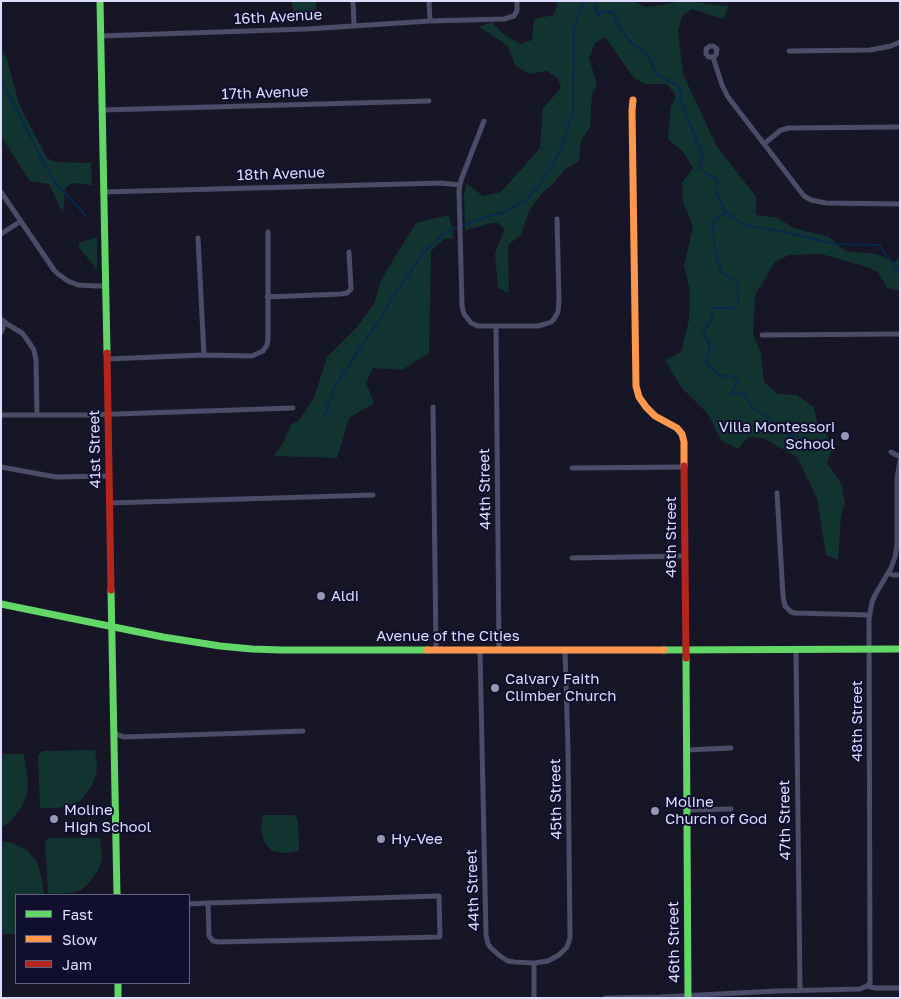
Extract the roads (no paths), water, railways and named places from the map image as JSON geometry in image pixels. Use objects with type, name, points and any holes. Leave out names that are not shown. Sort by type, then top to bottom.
[{"type":"street","name":"41st Street","points":[[100,1],[117,894]]},
{"type":"street","points":[[354,1],[354,25]]},
{"type":"street","points":[[429,1],[430,21]]},
{"type":"street","name":"16th Avenue","points":[[100,36],[307,29],[430,21],[504,19],[515,14],[517,11],[517,1]]},
{"type":"street","points":[[789,51],[870,50],[900,42]]},
{"type":"street","points":[[713,57],[728,97],[804,196],[826,203],[900,204]]},
{"type":"street","name":"46th Street","points":[[633,100],[636,386],[642,402],[650,412],[660,420],[677,428],[682,434],[684,442],[688,996]]},
{"type":"street","name":"17th Avenue","points":[[102,110],[428,101]]},
{"type":"street","points":[[484,121],[460,185],[462,306],[466,317],[474,325],[496,327],[538,326],[551,322],[556,316],[559,308],[557,219]]},
{"type":"street","points":[[765,144],[781,130],[789,128],[900,127]]},
{"type":"street","name":"18th Avenue","points":[[103,192],[441,183],[460,185]]},
{"type":"street","points":[[1,192],[58,274],[78,285],[106,286]]},
{"type":"street","points":[[1,234],[21,221]]},
{"type":"street","points":[[107,359],[252,356],[263,351],[268,339],[268,232]]},
{"type":"street","points":[[198,238],[204,356]]},
{"type":"street","points":[[268,297],[350,292],[349,252]]},
{"type":"street","points":[[1,333],[3,320],[22,333],[34,350],[36,360],[37,415]]},
{"type":"street","name":"44th Street","points":[[496,327],[499,650]]},
{"type":"street","points":[[762,335],[900,334]]},
{"type":"street","points":[[433,407],[436,650]]},
{"type":"street","points":[[1,415],[108,414],[293,408]]},
{"type":"street","points":[[891,452],[900,457]]},
{"type":"street","name":"48th Street","points":[[867,986],[870,983],[870,615],[872,602],[894,562],[897,545],[897,478],[900,462]]},
{"type":"street","points":[[1,467],[56,477],[110,476]]},
{"type":"street","points":[[572,468],[684,467]]},
{"type":"street","points":[[777,493],[785,606],[795,613],[870,615]]},
{"type":"street","points":[[110,502],[373,495]]},
{"type":"street","points":[[572,558],[684,556]]},
{"type":"street","points":[[888,573],[900,575]]},
{"type":"street","name":"Avenue of the Cities","points":[[1,604],[196,642],[280,650],[900,649]]},
{"type":"street","name":"47th Street","points":[[796,649],[800,990]]},
{"type":"street","name":"44th Street","points":[[480,650],[485,927],[487,940],[491,948],[508,961],[534,962]]},
{"type":"street","name":"45th Street","points":[[534,962],[548,961],[563,952],[570,938],[565,650]]},
{"type":"street","points":[[114,733],[123,737],[303,730]]},
{"type":"street","points":[[686,750],[731,748]]},
{"type":"street","points":[[686,810],[731,809]]},
{"type":"street","points":[[190,904],[208,903],[439,896],[440,937],[213,941],[209,936],[208,903]]},
{"type":"street","points":[[534,962],[534,998]]},
{"type":"street","points":[[118,984],[118,998]]},
{"type":"street","points":[[605,998],[765,995],[800,990],[860,989],[867,986],[875,988],[900,988]]},
{"type":"waterway","points":[[324,417],[334,388],[425,251],[447,231],[501,213],[526,200],[550,170],[564,142],[573,110],[574,28],[583,1]]},
{"type":"waterway","points":[[597,1],[595,8],[598,15],[606,11],[613,13],[620,30],[650,58],[655,73],[680,87],[681,102],[703,157],[699,169],[717,180],[716,193],[726,212],[744,225],[836,244],[879,245],[900,273]]},
{"type":"waterway","points":[[1,80],[53,180],[86,216]]},
{"type":"waterway","points":[[725,213],[714,219],[713,232],[716,258],[722,272],[738,283],[738,302],[734,308],[713,308],[711,321],[703,333],[710,345],[707,364],[721,376],[733,376],[737,382],[732,393],[744,394],[752,407],[773,421],[789,436],[801,437]]},
{"type":"place","name":"Villa Montessori School","points":[[845,436]]},
{"type":"place","name":"Aldi","points":[[321,596]]},
{"type":"place","name":"Calvary Faith Climber Church","points":[[495,688]]},
{"type":"place","name":"Moline Church of God","points":[[655,811]]},
{"type":"place","name":"Moline High School","points":[[54,819]]},
{"type":"place","name":"Hy-Vee","points":[[381,839]]}]
